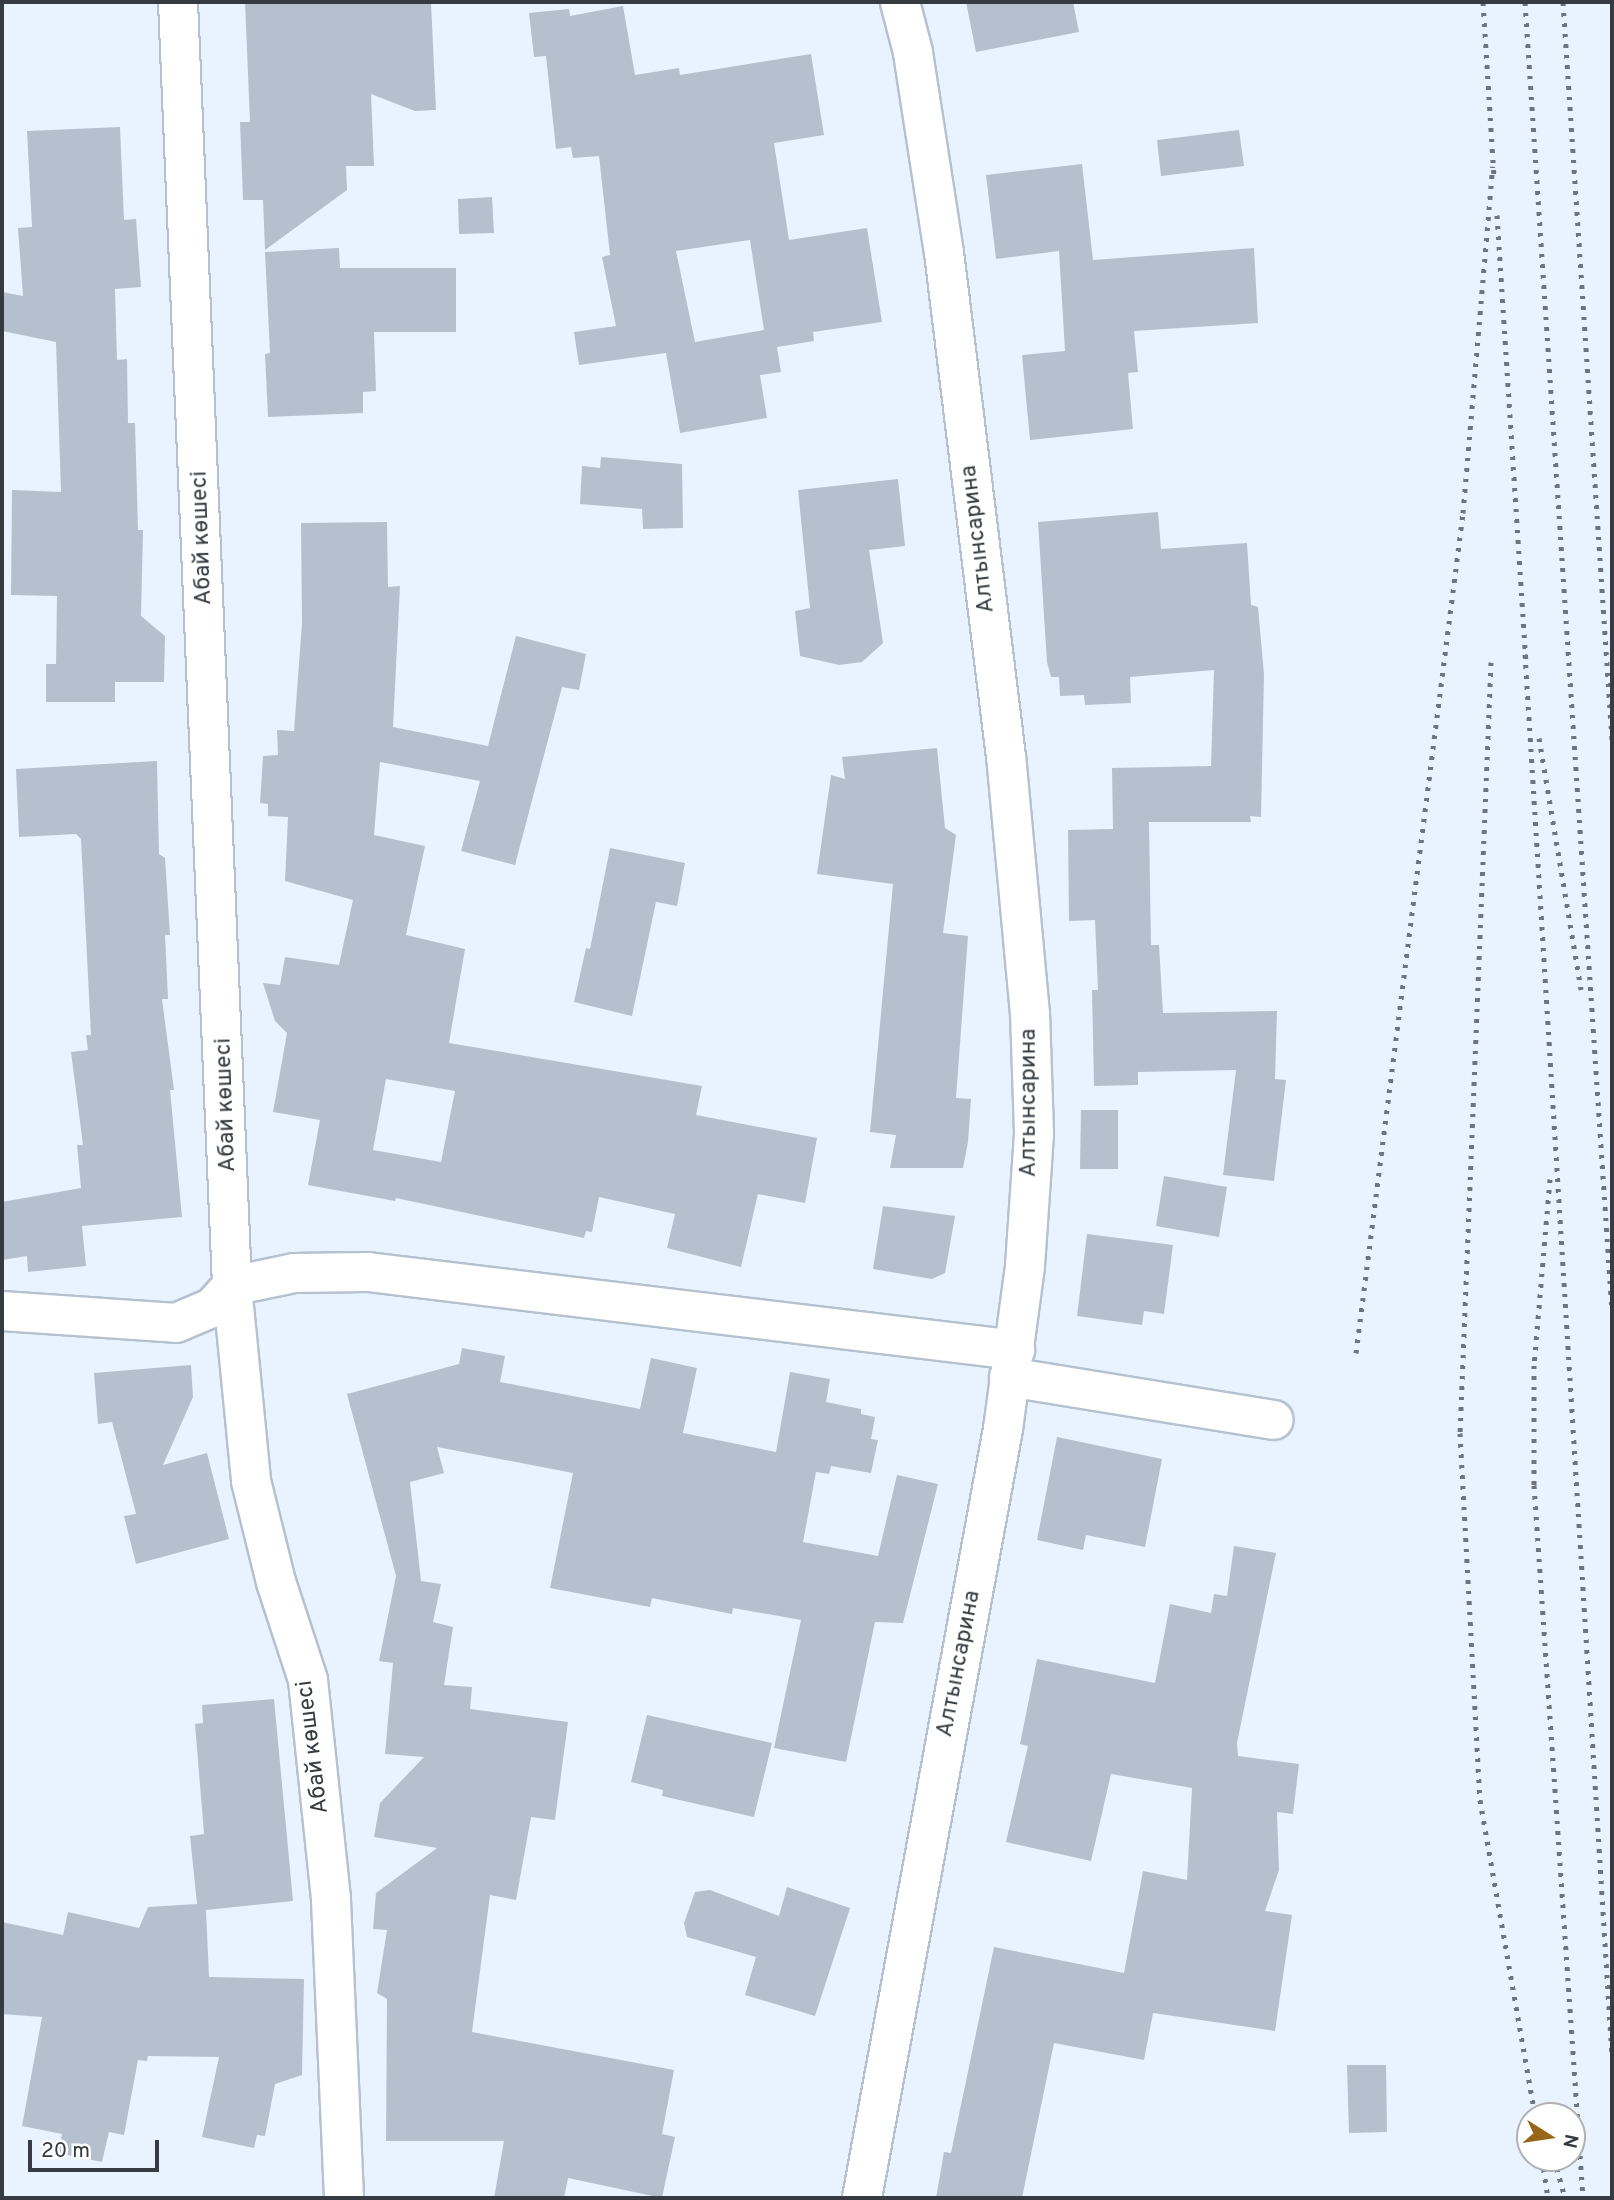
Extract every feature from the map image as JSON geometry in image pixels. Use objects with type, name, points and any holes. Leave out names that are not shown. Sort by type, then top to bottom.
[{"type":"street","name":"Абай көшесі","points":[[178,2],[232,1286],[251,1481],[276,1582],[308,1680],[331,1899],[344,2198]]},
{"type":"street","name":"Алтынсарина","points":[[862,2198],[1012,1363],[1034,1133],[1030,1014],[1006,757],[944,253],[913,52],[900,2]]},
{"type":"street","points":[[2,1311],[176,1323],[212,1308],[232,1286],[294,1273],[368,1272],[1012,1363],[1274,1420]]},
{"type":"building","points":[[245,2],[431,2],[436,110],[415,111],[371,94],[374,166],[346,166],[347,190],[265,250],[263,200],[243,200],[240,122],[250,122]]},
{"type":"building","points":[[966,2],[1073,2],[1079,32],[976,52]]},
{"type":"building","points":[[623,6],[635,75],[679,68],[680,75],[811,54],[824,135],[774,143],[789,240],[867,228],[882,322],[813,332],[814,341],[777,347],[781,372],[760,375],[767,418],[680,433],[666,353],[579,365],[574,332],[616,326],[602,257],[610,255],[599,156],[573,158],[571,147],[556,149],[546,56],[534,57],[529,13],[569,9],[570,16]],"holes":[[[750,240],[764,330],[695,342],[676,251]]]},
{"type":"building","points":[[120,127],[124,220],[136,219],[141,287],[115,289],[117,360],[127,359],[128,423],[135,423],[138,530],[143,530],[141,616],[165,636],[164,682],[115,682],[115,702],[46,702],[46,664],[56,664],[57,596],[11,595],[12,490],[61,492],[56,342],[2,331],[2,292],[23,296],[18,228],[32,227],[27,131]]},
{"type":"building","points":[[1239,130],[1244,166],[1161,176],[1157,140]]},
{"type":"building","points":[[1082,164],[1093,260],[1254,248],[1258,323],[1134,331],[1138,372],[1128,373],[1133,429],[1030,440],[1022,355],[1065,351],[1059,251],[996,259],[986,175]]},
{"type":"building","points":[[492,197],[494,233],[459,234],[458,199]]},
{"type":"building","points":[[339,248],[340,268],[456,268],[456,332],[374,332],[376,391],[363,392],[363,413],[268,417],[265,354],[270,353],[265,252]]},
{"type":"building","points":[[601,457],[682,464],[683,528],[643,529],[642,509],[580,504],[582,466],[600,468]]},
{"type":"building","points":[[898,479],[905,546],[869,550],[883,643],[862,662],[839,665],[800,656],[795,611],[810,608],[798,490]]},
{"type":"building","points":[[1158,512],[1161,549],[1247,543],[1251,605],[1258,607],[1264,674],[1261,817],[1250,816],[1251,822],[1149,822],[1151,945],[1159,945],[1163,1013],[1277,1011],[1275,1079],[1286,1080],[1274,1181],[1223,1175],[1236,1070],[1138,1072],[1138,1085],[1094,1086],[1092,990],[1098,990],[1095,920],[1069,921],[1068,830],[1113,829],[1112,768],[1211,766],[1214,670],[1130,677],[1131,703],[1085,705],[1084,695],[1060,696],[1059,677],[1051,677],[1047,662],[1038,522]]},
{"type":"building","points":[[387,522],[388,587],[400,586],[393,727],[488,746],[516,636],[586,654],[579,690],[562,687],[515,865],[461,851],[480,781],[380,762],[374,835],[425,846],[406,935],[465,949],[449,1043],[702,1086],[696,1115],[817,1138],[805,1203],[758,1194],[741,1267],[667,1248],[675,1214],[599,1197],[592,1232],[586,1231],[584,1238],[396,1198],[395,1201],[308,1185],[320,1120],[273,1112],[287,1033],[275,1021],[263,983],[280,985],[285,957],[339,965],[353,900],[285,881],[288,817],[268,816],[268,804],[260,803],[263,756],[278,755],[277,730],[294,731],[302,623],[301,523]],"holes":[[[386,1079],[455,1091],[441,1162],[373,1150]]]},
{"type":"building","points":[[937,748],[945,828],[956,835],[943,933],[968,936],[956,1098],[971,1099],[968,1142],[963,1168],[890,1168],[896,1135],[870,1132],[893,884],[817,874],[831,775],[845,779],[842,757]]},
{"type":"building","points":[[157,761],[159,854],[165,858],[170,935],[165,935],[168,999],[162,999],[174,1090],[170,1090],[182,1217],[82,1226],[86,1266],[28,1272],[27,1256],[2,1260],[2,1202],[81,1188],[77,1145],[83,1145],[71,1052],[88,1050],[86,1035],[91,1035],[81,839],[76,834],[19,837],[16,769]]},
{"type":"building","points":[[610,848],[685,863],[677,906],[656,902],[632,1016],[574,1002],[586,948],[590,949]]},
{"type":"building","points":[[1081,1110],[1118,1110],[1118,1169],[1080,1169]]},
{"type":"building","points":[[1164,1176],[1227,1187],[1219,1237],[1156,1226]]},
{"type":"building","points":[[883,1206],[955,1216],[945,1273],[932,1279],[873,1269]]},
{"type":"building","points":[[1087,1234],[1173,1245],[1164,1314],[1144,1311],[1142,1325],[1077,1316]]},
{"type":"building","points":[[462,1348],[505,1356],[500,1382],[640,1409],[651,1358],[697,1368],[683,1433],[776,1452],[790,1372],[830,1379],[826,1402],[861,1409],[861,1414],[875,1417],[871,1439],[878,1440],[871,1473],[831,1466],[829,1474],[816,1472],[803,1542],[878,1556],[897,1475],[938,1484],[903,1623],[875,1622],[846,1762],[774,1748],[801,1620],[733,1608],[732,1614],[652,1598],[650,1607],[550,1588],[573,1473],[437,1447],[444,1473],[410,1482],[421,1581],[441,1584],[433,1622],[453,1627],[444,1685],[472,1687],[470,1709],[568,1722],[555,1820],[531,1817],[516,1900],[490,1895],[472,2032],[674,2070],[662,2134],[675,2137],[662,2198],[568,2178],[564,2198],[494,2198],[504,2141],[386,2141],[387,1999],[377,1993],[387,1930],[373,1929],[376,1893],[437,1848],[374,1837],[380,1803],[424,1757],[385,1754],[393,1663],[379,1661],[396,1576],[347,1394],[459,1364]]},
{"type":"building","points":[[191,1365],[193,1397],[163,1465],[207,1453],[229,1539],[136,1564],[124,1516],[136,1514],[112,1422],[98,1424],[94,1373]]},
{"type":"building","points":[[1057,1437],[1162,1459],[1145,1547],[1086,1535],[1083,1550],[1037,1540]]},
{"type":"building","points":[[1234,1546],[1276,1553],[1237,1743],[1238,1756],[1299,1764],[1293,1814],[1277,1812],[1279,1870],[1265,1911],[1292,1915],[1275,2031],[1153,2013],[1144,2060],[1054,2043],[1022,2198],[936,2198],[944,2152],[951,2153],[994,1947],[1124,1973],[1143,1871],[1187,1880],[1192,1788],[1111,1774],[1091,1861],[1006,1842],[1028,1746],[1020,1744],[1037,1659],[1155,1683],[1170,1604],[1211,1613],[1214,1594],[1227,1596]]},
{"type":"building","points":[[274,1699],[293,1901],[206,1910],[209,1977],[304,1979],[302,2075],[275,2084],[265,2136],[257,2135],[254,2148],[202,2137],[219,2057],[148,2056],[147,2061],[138,2060],[124,2135],[109,2132],[102,2162],[58,2153],[62,2134],[22,2126],[42,2017],[2,2014],[2,1922],[63,1935],[68,1912],[139,1928],[148,1907],[197,1904],[190,1836],[204,1834],[195,1724],[203,1723],[202,1705]]},
{"type":"building","points":[[647,1715],[772,1743],[754,1817],[662,1796],[663,1790],[631,1782]]},
{"type":"building","points":[[787,1887],[850,1908],[815,2016],[745,1995],[756,1957],[687,1937],[684,1923],[695,1892],[710,1890],[779,1916]]},
{"type":"building","points":[[1347,2065],[1386,2065],[1387,2132],[1349,2133]]},
{"type":"railway","points":[[1483,2],[1494,176]]},
{"type":"railway","points":[[1525,2],[1612,1311]]},
{"type":"railway","points":[[1563,2],[1612,740]]},
{"type":"railway","points":[[1356,1353],[1463,513],[1493,166]]},
{"type":"railway","points":[[1497,215],[1526,662]]},
{"type":"railway","points":[[1525,654],[1612,2056]]},
{"type":"railway","points":[[1491,662],[1460,1433],[1480,1800],[1533,2102]]},
{"type":"railway","points":[[1539,738],[1581,990]]},
{"type":"railway","points":[[1550,1179],[1534,1365],[1534,1485],[1583,2198]]},
{"type":"railway","points":[[1544,2172],[1548,2198]]},
{"type":"railway","points":[[1558,2172],[1565,2198]]}]
